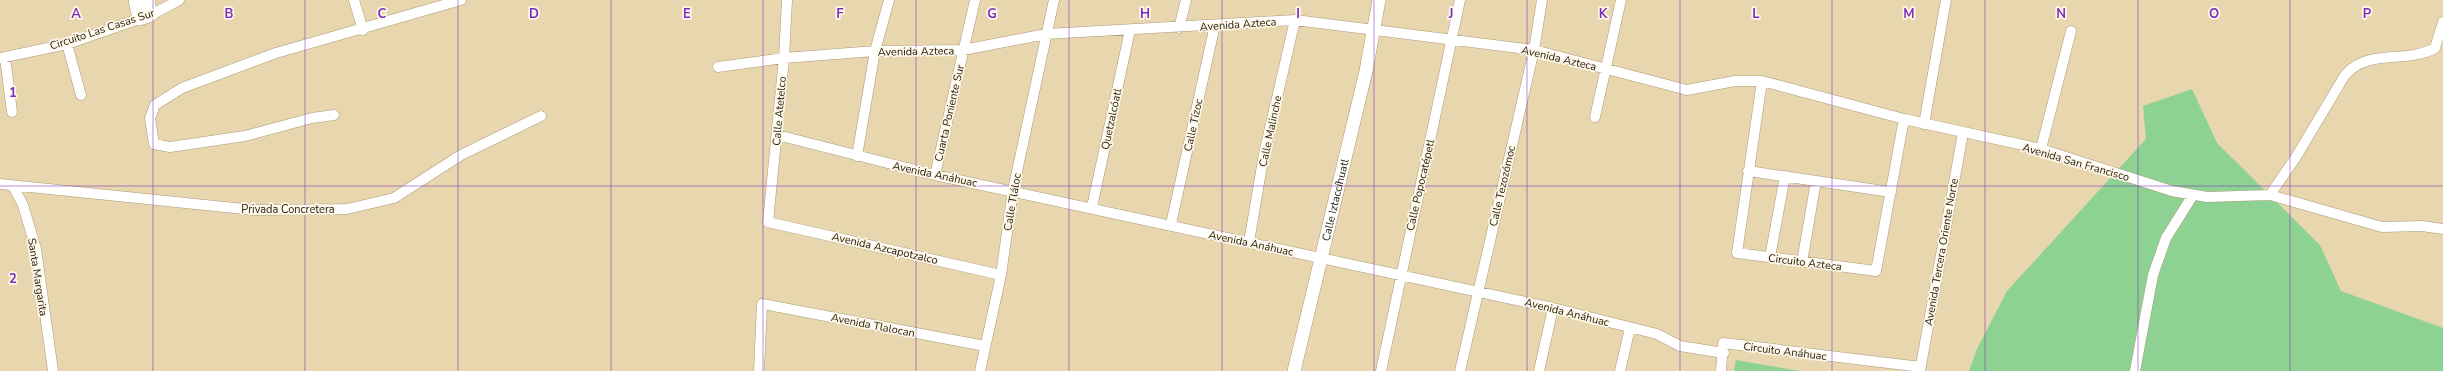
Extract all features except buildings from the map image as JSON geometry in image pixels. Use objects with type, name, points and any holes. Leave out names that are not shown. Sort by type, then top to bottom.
[{"type":"street","points":[[135,0],[145,17]]},
{"type":"street","points":[[145,17],[148,0]]},
{"type":"street","name":"Circuito Las Casas Sur","points":[[3,57],[67,44],[145,17],[179,0]]},
{"type":"street","points":[[354,0],[363,30]]},
{"type":"street","points":[[334,115],[312,118],[245,136],[170,147],[154,144],[150,118],[155,105],[182,88],[276,53],[363,30],[461,0]]},
{"type":"street","name":"Calle Atetelco","points":[[768,222],[784,58],[787,0]]},
{"type":"street","points":[[857,156],[875,51],[890,0]]},
{"type":"street","name":"Cuarta Poniente Sur","points":[[934,175],[975,0]]},
{"type":"street","name":"Calle Tláloc","points":[[980,371],[1001,275],[1013,190],[1054,0]]},
{"type":"street","points":[[1179,28],[1186,0]]},
{"type":"street","name":"Calle Iztaccíhuatl","points":[[1294,371],[1366,71],[1379,0]]},
{"type":"street","name":"Calle Popocatépetl","points":[[1381,371],[1400,275],[1453,41],[1460,0]]},
{"type":"street","name":"Calle Tezozómoc","points":[[1460,371],[1534,50],[1542,0]]},
{"type":"street","points":[[1595,117],[1621,0]]},
{"type":"street","points":[[1924,124],[1946,0]]},
{"type":"street","name":"Avenida Azteca","points":[[718,67],[784,58],[875,51],[963,50],[1046,34],[1179,28],[1295,20],[1374,28],[1453,41],[1534,50],[1687,90]]},
{"type":"street","name":"Calle Malinche","points":[[1249,242],[1264,154],[1295,20]]},
{"type":"street","points":[[2270,195],[2344,75],[2352,66],[2366,59],[2423,54],[2435,48],[2443,22]]},
{"type":"street","name":"Calle Tízoc","points":[[1171,224],[1215,25]]},
{"type":"street","name":"Quetzalcóatl","points":[[1092,207],[1130,30]]},
{"type":"street","points":[[2041,149],[2071,31]]},
{"type":"street","points":[[67,44],[81,95]]},
{"type":"street","points":[[3,57],[12,112]]},
{"type":"street","name":"Avenida San Francisco","points":[[1687,90],[1735,81],[1762,81],[1924,124],[2041,149],[2172,191],[2207,197],[2270,195],[2382,227],[2442,226]]},
{"type":"street","name":"Circuito Azteca","points":[[1762,81],[1737,253],[1876,271],[1904,119]]},
{"type":"street","name":"Privada Concretera","points":[[0,184],[254,210],[347,209],[394,198],[462,155],[541,116]]},
{"type":"street","name":"Avenida Tercera Oriente Norte","points":[[1920,369],[1963,133]]},
{"type":"street","name":"Avenida Anáhuac","points":[[777,135],[934,175],[1013,190],[1553,308],[1657,334],[1680,346],[1724,353]]},
{"type":"street","points":[[1748,171],[1891,192]]},
{"type":"street","points":[[1770,258],[1786,176]]},
{"type":"street","points":[[1802,262],[1816,181]]},
{"type":"street","name":"Santa Margarita","points":[[13,186],[23,205],[36,249],[53,371]]},
{"type":"street","points":[[2135,371],[2153,275],[2166,238],[2193,195]]},
{"type":"street","name":"Avenida Azcapotzalco","points":[[768,222],[1001,275]]},
{"type":"street","name":"Avenida Tlalocan","points":[[759,371],[762,304],[985,346]]},
{"type":"street","points":[[1539,371],[1553,308]]},
{"type":"street","points":[[1620,371],[1630,328]]},
{"type":"street","name":"Circuito Anáhuac","points":[[1724,353],[1723,343],[1864,366]]},
{"type":"street","points":[[1721,371],[1724,353]]},
{"type":"street","points":[[1864,366],[1920,369]]},
{"type":"green space","points":[[2192,89],[2217,143],[2320,245],[2341,291],[2443,328],[2443,371],[1969,371],[1977,349],[2007,291],[2146,139],[2143,106]]},
{"type":"green space","points":[[1736,360],[1800,371],[1734,371]]}]
